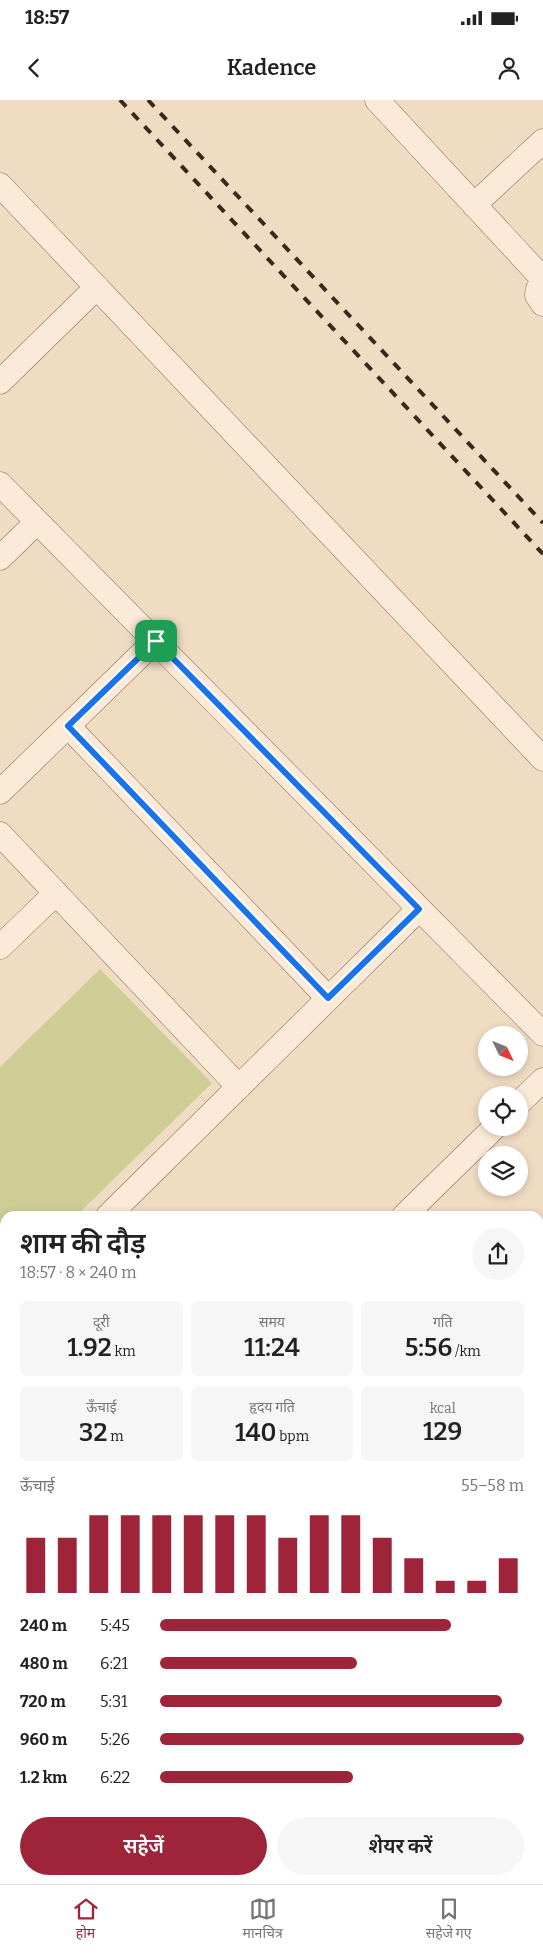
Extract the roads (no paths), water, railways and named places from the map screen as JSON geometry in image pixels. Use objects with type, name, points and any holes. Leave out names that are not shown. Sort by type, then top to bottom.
[{"type":"street","points":[[383,102],[543,278]]},
{"type":"street","points":[[474,204],[543,141]]},
{"type":"street","points":[[0,185],[543,759]]},
{"type":"street","points":[[543,283],[537,292],[538,298],[543,304]]},
{"type":"street","points":[[0,382],[97,287]]},
{"type":"street","points":[[0,484],[543,1034]]},
{"type":"street","points":[[0,558],[37,522]]},
{"type":"street","points":[[0,792],[156,641]]},
{"type":"street","points":[[68,726],[328,998]]},
{"type":"street","points":[[0,834],[239,1087]]},
{"type":"street","points":[[0,948],[56,893]]},
{"type":"street","points":[[113,1211],[419,909]]},
{"type":"street","points":[[528,1094],[543,1080]]},
{"type":"street","points":[[409,1211],[486,1136]]},
{"type":"railway","points":[[120,100],[543,554]]},
{"type":"railway","points":[[148,100],[543,523]]}]
